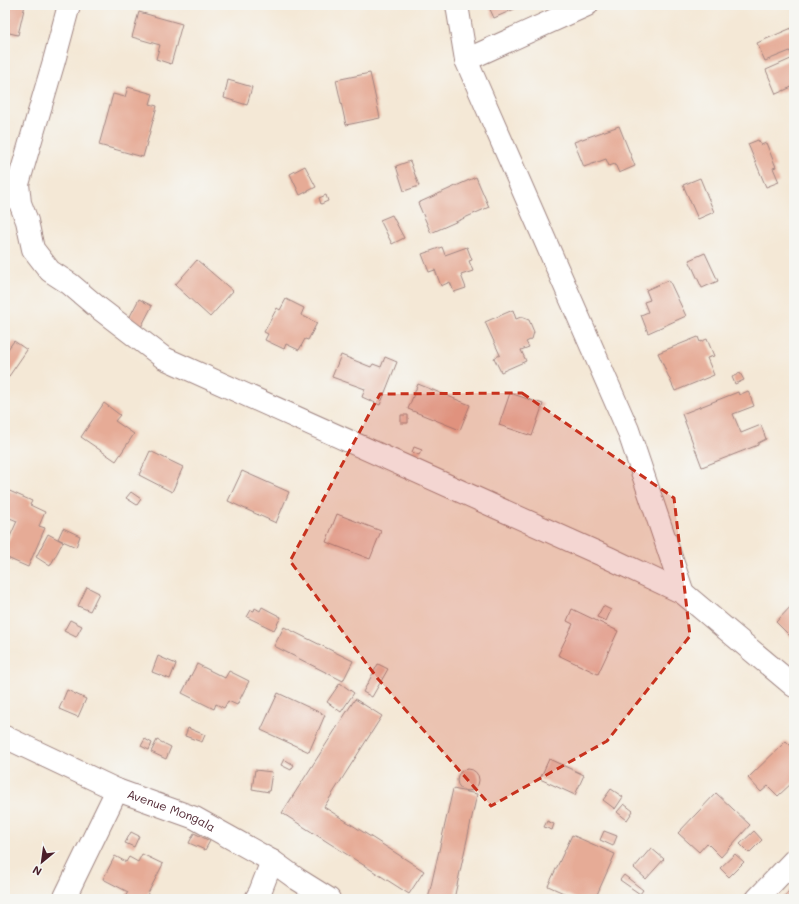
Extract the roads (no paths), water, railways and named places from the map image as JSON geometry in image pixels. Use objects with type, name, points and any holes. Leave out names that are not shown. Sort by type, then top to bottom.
[{"type":"street","points":[[69,5],[18,184],[20,203],[27,221],[33,249],[50,271],[70,284],[96,306],[164,358],[683,592],[794,686]]},
{"type":"street","points":[[457,5],[466,60],[628,430],[683,592]]},
{"type":"street","points":[[466,60],[587,5]]},
{"type":"street","name":"Avenue Mongala","points":[[5,737],[117,790],[195,818],[272,861],[329,899]]},
{"type":"street","points":[[64,899],[117,790]]},
{"type":"street","points":[[757,899],[794,860]]},
{"type":"street","points":[[256,899],[272,861]]}]
